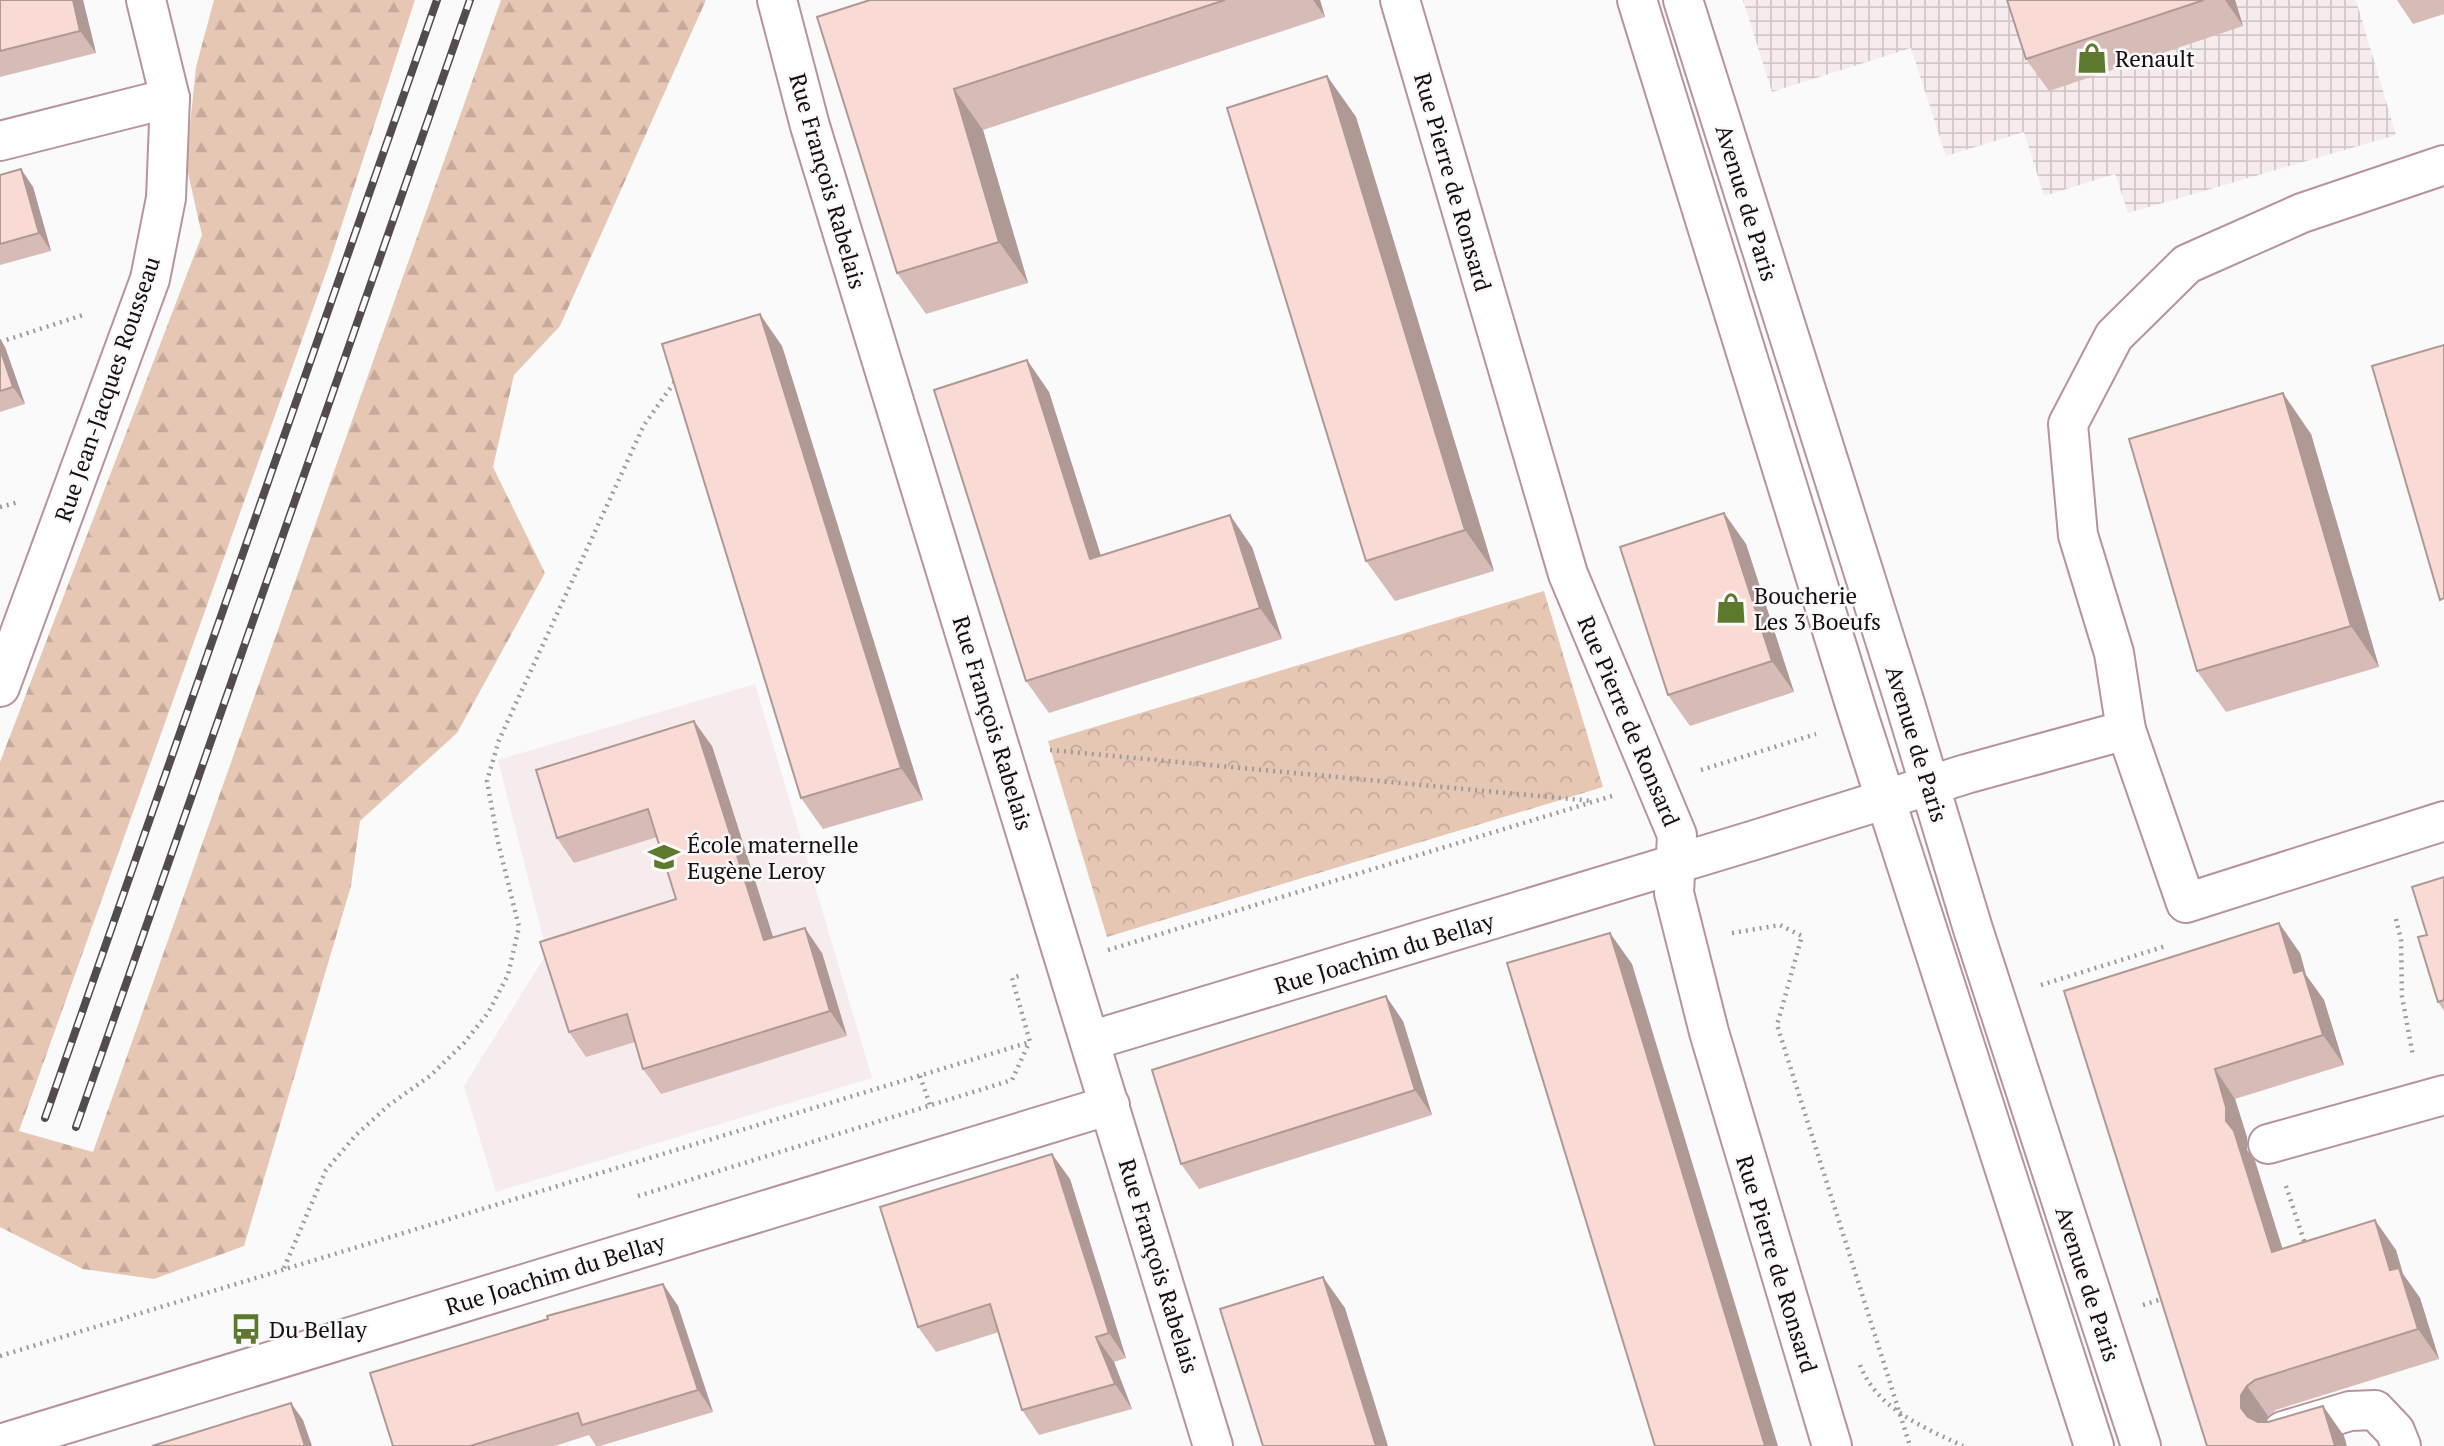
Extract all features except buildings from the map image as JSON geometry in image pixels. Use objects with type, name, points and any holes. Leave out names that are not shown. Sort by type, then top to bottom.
[{"type":"street","name":"Rue Jean-Jacques Rousseau","points":[[0,687],[150,279],[166,198],[170,98],[146,0]]},
{"type":"street","name":"Rue François Rabelais","points":[[777,0],[810,126],[1213,1446]]},
{"type":"street","name":"Rue Pierre de Ronsard","points":[[1399,0],[1568,574],[1677,835],[1674,893],[1709,1032],[1832,1446]]},
{"type":"street","name":"Avenue de Paris","points":[[1636,0],[1825,611],[2094,1446]]},
{"type":"street","name":"Avenue de Paris","points":[[1684,0],[1973,929],[2141,1446]]},
{"type":"street","points":[[0,141],[170,98]]},
{"type":"street","points":[[2444,165],[2302,213],[2187,264],[2115,336],[2068,424],[2078,535],[2114,653],[2126,730],[2186,903],[2444,821]]},
{"type":"street","name":"Rue Joachim du Bellay","points":[[1090,1041],[1966,774],[2126,730]]},
{"type":"street","points":[[2270,1143],[2435,1098]]},
{"type":"street","name":"Rue Joachim du Bellay","points":[[0,1444],[1111,1105]]},
{"type":"street","points":[[2283,1431],[2350,1411],[2375,1410],[2395,1431],[2401,1446]]},
{"type":"path","points":[[0,342],[144,296]]},
{"type":"path","points":[[284,1269],[327,1170],[356,1135],[388,1105],[430,1076],[464,1043],[488,1013],[508,975],[519,927],[498,842],[487,781],[499,740],[644,425],[680,375]]},
{"type":"path","points":[[638,1196],[1012,1080],[1030,1042],[1012,978],[1656,784],[1826,730]]},
{"type":"path","points":[[1000,746],[1596,801]]},
{"type":"path","points":[[2396,919],[2401,940],[2402,997],[2409,1042],[2435,1098]]},
{"type":"path","points":[[1738,932],[1780,925],[1802,936],[1777,1025],[1910,1446]]},
{"type":"path","points":[[0,1356],[1030,1042]]},
{"type":"path","points":[[2270,1143],[2308,1253]]},
{"type":"path","points":[[2136,1307],[2176,1295]]},
{"type":"path","points":[[1865,1378],[1879,1396],[1911,1422],[1963,1446]]},
{"type":"shaded area","points":[[1743,0],[2356,0],[2396,135],[2128,213],[2115,174],[2044,196],[2024,132],[1946,156],[1911,48],[1772,92]]},
{"type":"shaded area","name":"École maternelle Eugène Leroy","points":[[755,684],[872,1078],[496,1192],[464,1086],[547,953],[498,760]]},
{"type":"green space","points":[[214,0],[415,0],[328,267],[19,1131],[93,1152],[501,0],[706,0],[560,326],[514,375],[493,467],[545,573],[457,733],[360,821],[351,886],[244,1246],[154,1279],[83,1269],[0,1227],[0,762],[202,235],[186,164],[196,67]]},
{"type":"green space","points":[[1544,591],[1603,787],[1107,937],[1048,741]]},
{"type":"railway","points":[[45,1118],[437,0]]},
{"type":"railway","points":[[76,1127],[470,0]]},
{"type":"place","name":"Renault","points":[[2092,58]]},
{"type":"place","name":"Boucherie Les 3 Boeufs","points":[[1731,608]]},
{"type":"place","name":"École maternelle Eugène Leroy","points":[[664,857]]},
{"type":"place","name":"Du Bellay","points":[[246,1329]]}]
